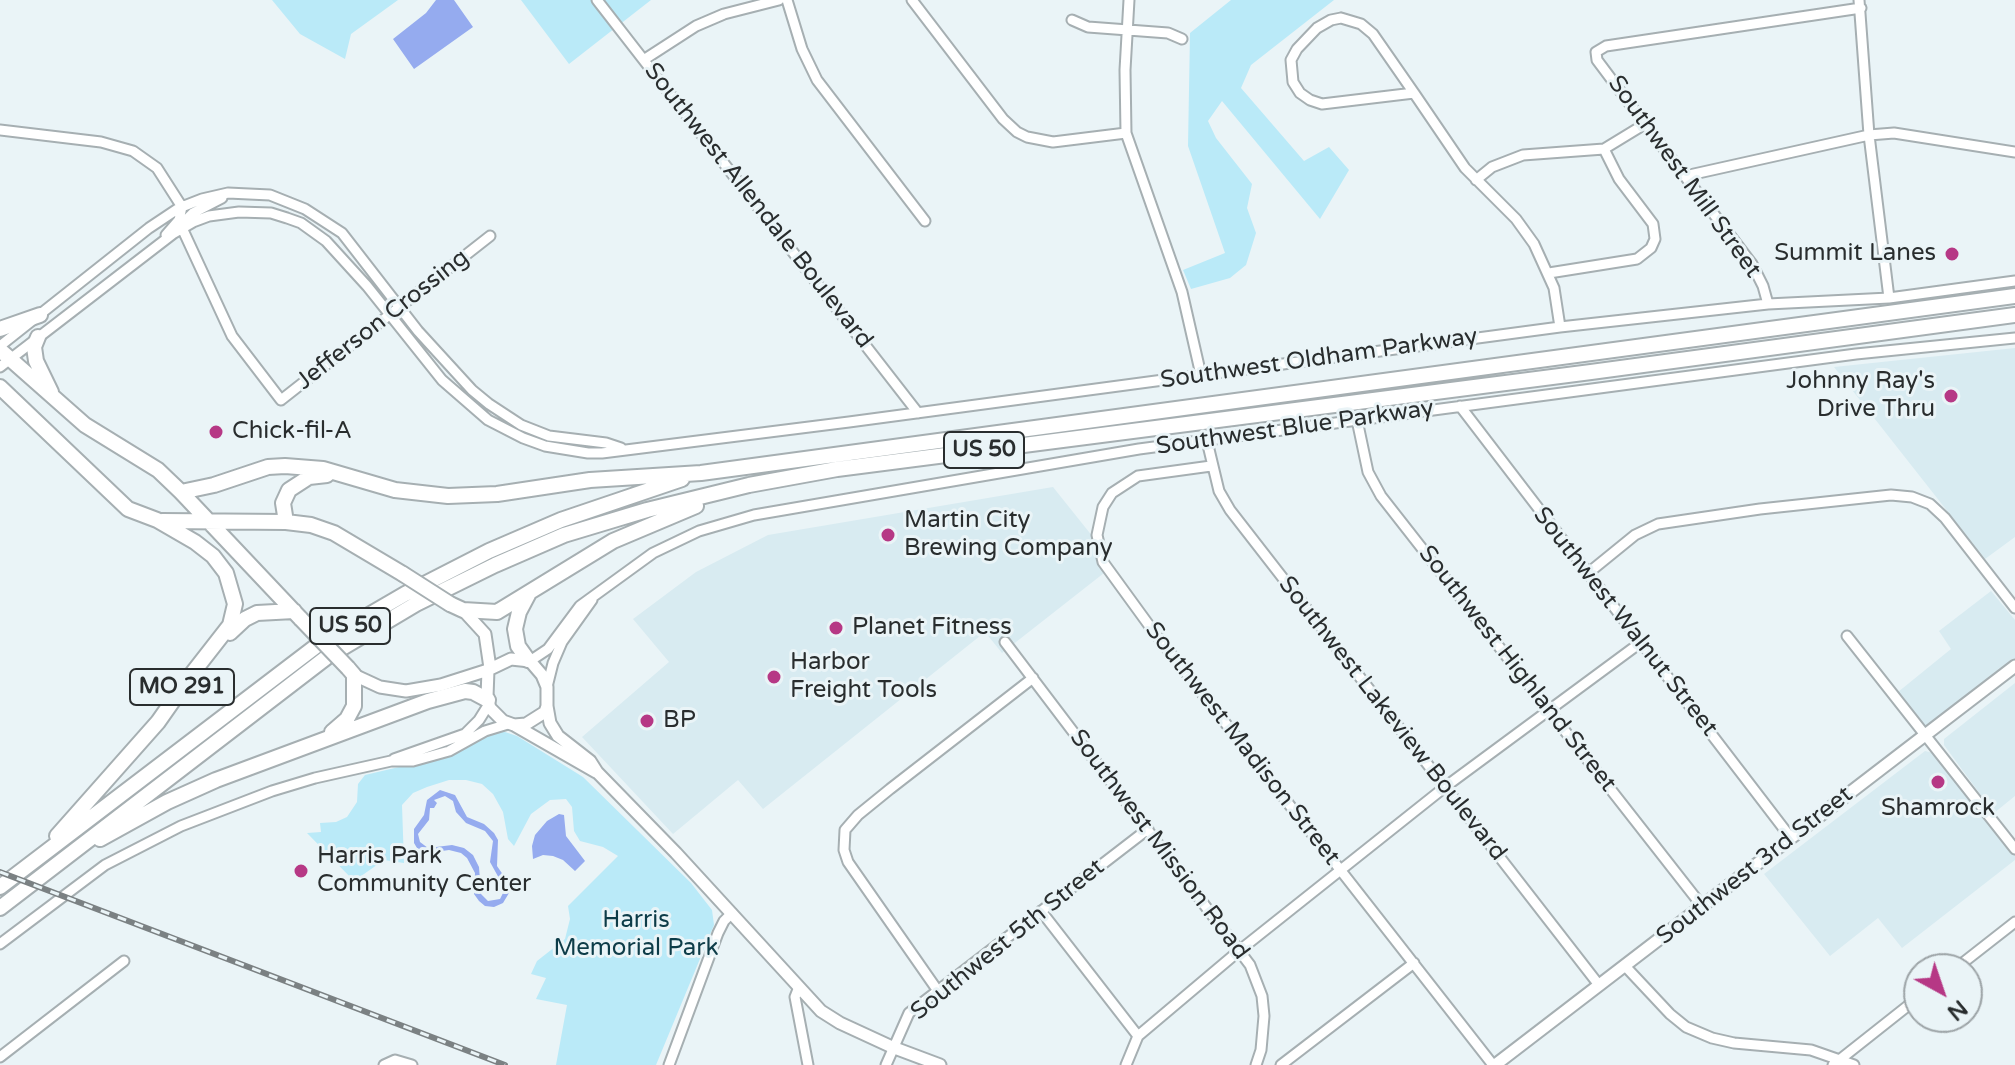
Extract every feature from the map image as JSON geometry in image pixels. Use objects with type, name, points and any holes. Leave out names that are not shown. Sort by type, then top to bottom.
[{"type":"highway","name":"US 50","points":[[0,887],[319,644],[405,594],[489,551],[561,520],[701,473],[2015,296]]},
{"type":"highway","points":[[0,329],[40,315]]},
{"type":"highway","name":"US 50","points":[[0,908],[327,657],[416,604],[495,565],[564,535],[647,510],[749,485],[837,469],[1560,377],[2015,315]]},
{"type":"highway","points":[[38,337],[34,347],[36,361],[57,403]]},
{"type":"highway","points":[[2,356],[85,425],[140,457],[181,492],[351,672],[355,698],[347,719],[318,741]]},
{"type":"highway","name":"MO 291","points":[[0,388],[128,509],[157,520],[213,556],[226,573],[235,604],[230,625],[141,744],[78,809],[41,855]]},
{"type":"highway","points":[[181,492],[268,467],[305,466],[395,490],[448,496],[497,494],[590,480],[701,473]]},
{"type":"highway","points":[[286,522],[283,503],[293,486],[316,475],[347,475]]},
{"type":"highway","points":[[157,520],[311,525],[334,533],[456,607],[497,612],[579,560],[633,531],[749,485]]},
{"type":"highway","points":[[528,594],[515,629],[518,646],[529,660]]},
{"type":"highway","name":"MO 291","points":[[215,647],[245,619],[257,613],[298,615]]},
{"type":"highway","points":[[54,865],[167,802],[318,741],[454,693],[473,692],[489,702]]},
{"type":"main road","points":[[456,607],[485,634],[489,702],[493,713],[578,764],[597,772]]},
{"type":"main road","points":[[351,672],[380,687],[406,691],[441,685],[511,659],[529,660],[538,669],[547,687],[550,723],[558,736],[581,753],[821,1011],[892,1047],[940,1065]]},
{"type":"main road","name":"Southwest 3rd Street","points":[[1494,1065],[2015,666]]},
{"type":"main road","points":[[511,724],[533,721],[547,706]]},
{"type":"street","name":"Southwest Allendale Boulevard","points":[[597,0],[918,413]]},
{"type":"street","points":[[645,59],[696,26],[735,11],[779,0]]},
{"type":"street","points":[[787,0],[802,49],[817,80],[925,221]]},
{"type":"street","points":[[912,0],[1003,119],[1017,132],[1053,142],[1126,133]]},
{"type":"street","points":[[1129,0],[1125,70],[1126,133],[1182,292],[1201,375]]},
{"type":"street","points":[[1860,4],[1869,135],[1889,298]]},
{"type":"street","name":"Southwest Mill Street","points":[[1768,304],[1752,264],[1597,60],[1596,52],[1606,46],[1860,4]]},
{"type":"street","points":[[1072,20],[1088,27],[1168,33],[1182,39]]},
{"type":"street","points":[[1414,93],[1322,104],[1310,100],[1293,82],[1291,60],[1304,39],[1331,20],[1351,20],[1373,34],[1476,180],[1516,219],[1534,244],[1549,273],[1560,327]]},
{"type":"street","points":[[1476,180],[1492,167],[1523,155],[1604,149],[1645,124]]},
{"type":"street","points":[[0,130],[101,142],[133,151],[157,168],[182,207],[179,220],[158,244]]},
{"type":"street","points":[[1685,176],[1869,135],[1894,133],[2015,152]]},
{"type":"street","points":[[1549,273],[1637,259],[1651,248],[1655,239],[1653,224],[1619,179],[1604,149]]},
{"type":"street","points":[[182,228],[193,213],[230,193]]},
{"type":"street","name":"Southwest Oldham Parkway","points":[[2,356],[40,315],[149,228],[182,207],[230,193],[270,195],[324,220],[354,246],[418,331],[472,390],[489,404],[521,425],[549,436],[606,443],[625,449]]},
{"type":"street","name":"Southwest Oldham Parkway","points":[[2,356],[38,337],[182,228],[209,216],[231,213],[260,212],[301,223],[326,241],[367,286],[442,380],[481,414],[523,438],[545,446],[588,453],[918,413],[1560,327],[1768,304],[1889,298],[2015,281]]},
{"type":"street","name":"Jefferson Crossing","points":[[182,228],[232,336],[281,400],[490,236]]},
{"type":"street","name":"Southwest Blue Parkway","points":[[529,660],[548,649],[580,606],[653,553],[699,531],[754,515],[1139,449],[1856,354],[2015,338]]},
{"type":"street","points":[[481,414],[489,404]]},
{"type":"street","name":"Southwest Walnut Street","points":[[1460,406],[1791,838]]},
{"type":"street","name":"Southwest Highland Street","points":[[1357,420],[1368,472],[1381,496],[1702,906]]},
{"type":"street","name":"Southwest Lakeview Boulevard","points":[[1207,441],[1219,491],[1230,510],[1599,985]]},
{"type":"street","name":"Southwest Madison Street","points":[[1211,466],[1138,476],[1112,493],[1099,521],[1097,535],[1100,555],[1141,616],[1494,1065]]},
{"type":"street","points":[[1587,574],[1635,535],[1658,524],[1891,495],[1912,497],[1930,504],[1945,518],[2015,608]]},
{"type":"street","name":"Southwest Blue Parkway","points":[[547,687],[562,642],[597,594]]},
{"type":"street","points":[[1847,636],[2015,849]]},
{"type":"street","name":"Southwest Mission Road","points":[[1005,642],[1250,965],[1262,996],[1264,1028],[1256,1065]]},
{"type":"street","points":[[1126,1065],[1138,1036],[1240,950],[1445,787],[1640,643]]},
{"type":"street","points":[[938,991],[848,862],[844,850],[845,830],[879,797],[1033,678]]},
{"type":"street","points":[[0,944],[105,865],[181,826],[272,791],[391,761],[465,734],[489,702]]},
{"type":"street","points":[[391,761],[413,761],[449,751],[485,731],[511,724]]},
{"type":"street","name":"Southwest 5th Street","points":[[886,1065],[909,1013],[1148,829]]},
{"type":"street","points":[[1041,911],[1138,1036]]},
{"type":"street","points":[[669,1065],[718,933],[732,913]]},
{"type":"street","points":[[1975,953],[2015,922]]},
{"type":"street","points":[[0,1057],[124,961]]},
{"type":"street","points":[[1281,1065],[1414,963]]},
{"type":"street","points":[[1625,966],[1686,1027],[1734,1043],[1811,1050],[1837,1062],[1854,1065]]},
{"type":"street","points":[[799,987],[795,997],[808,1065]]},
{"type":"street","points":[[1837,1062],[1903,1010]]},
{"type":"street","points":[[387,1063],[401,1061],[412,1065]]},
{"type":"shaded area","points":[[2015,348],[2015,537],[1985,559],[1834,367]]},
{"type":"shaded area","points":[[1053,487],[1093,537],[1094,550],[1104,573],[1002,653],[985,632],[763,809],[738,780],[673,834],[582,737],[669,662],[633,619],[696,572],[768,535]]},
{"type":"shaded area","points":[[1991,591],[2015,620],[2015,668],[1927,730],[1898,692],[1951,649],[1939,631]]},
{"type":"shaded area","points":[[2015,683],[2015,796],[1994,813],[1944,745],[1944,739]]},
{"type":"shaded area","points":[[1925,751],[1938,754],[2015,853],[2015,860],[1902,948],[1878,918],[1830,956],[1764,874]]},
{"type":"green space","points":[[272,0],[398,0],[351,34],[345,59],[300,34]]},
{"type":"green space","points":[[521,0],[651,0],[569,64]]},
{"type":"green space","points":[[1231,0],[1334,0],[1251,65],[1241,88],[1304,161],[1329,147],[1349,170],[1320,219],[1222,101],[1208,121],[1216,138],[1252,184],[1247,208],[1256,233],[1246,265],[1230,278],[1191,289],[1183,270],[1225,253],[1188,146],[1190,33]]},
{"type":"green space","name":"Harris Memorial Park","points":[[502,731],[517,736],[583,777],[691,883],[712,910],[714,925],[656,1065],[556,1065],[567,1005],[536,999],[546,978],[531,974],[537,961],[565,939],[570,919],[568,906],[618,856],[603,847],[580,841],[574,831],[572,807],[566,799],[550,800],[531,814],[514,846],[508,839],[503,812],[493,794],[482,784],[449,780],[427,787],[413,793],[402,805],[404,863],[384,860],[354,881],[307,833],[321,832],[320,823],[336,822],[347,817],[357,802],[358,784],[365,775],[450,755],[491,732]]},
{"type":"water","points":[[436,0],[454,0],[473,27],[414,69],[393,39],[426,13]]},
{"type":"water","points":[[440,790],[455,795],[467,817],[484,824],[494,833],[498,840],[497,866],[510,885],[503,903],[494,907],[485,906],[479,901],[474,894],[475,873],[461,853],[449,850],[428,853],[417,848],[414,829],[424,815],[427,800]],"holes":[[[445,796],[453,801],[456,812],[466,823],[485,831],[493,841],[490,862],[505,889],[500,899],[488,901],[481,894],[479,867],[473,855],[464,848],[452,845],[428,848],[420,842],[418,834],[429,820],[430,808],[437,803],[434,800]]]},
{"type":"water","points":[[559,814],[564,815],[566,836],[585,861],[575,871],[553,856],[543,855],[533,859],[535,835],[547,821]]},
{"type":"railway","points":[[0,872],[505,1065]]},
{"type":"place","name":"Summit Lanes","points":[[1952,254]]},
{"type":"place","name":"Johnny Ray's Drive Thru","points":[[1951,396]]},
{"type":"place","name":"Chick-fil-A","points":[[216,432]]},
{"type":"place","name":"Martin City Brewing Company","points":[[888,535]]},
{"type":"place","name":"Planet Fitness","points":[[836,628]]},
{"type":"place","name":"Harbor Freight Tools","points":[[774,677]]},
{"type":"place","name":"BP","points":[[647,721]]},
{"type":"place","name":"Shamrock","points":[[1938,782]]},
{"type":"place","name":"Harris Park Community Center","points":[[301,871]]}]
